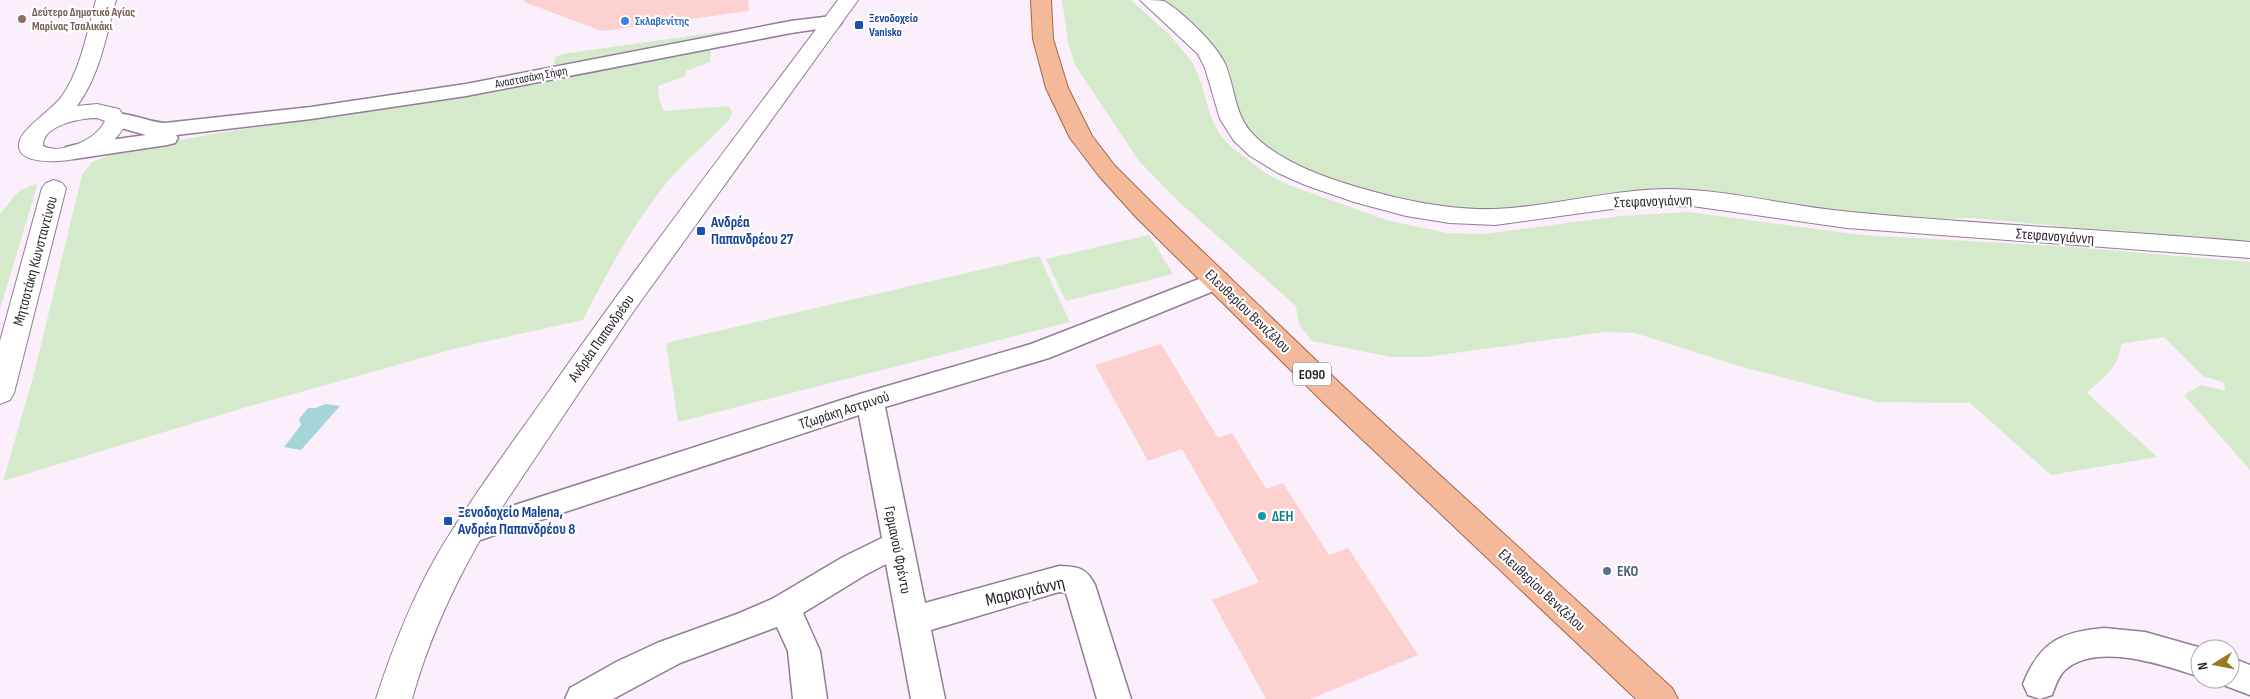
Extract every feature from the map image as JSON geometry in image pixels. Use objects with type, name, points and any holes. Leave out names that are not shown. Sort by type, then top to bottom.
[{"type":"main road","name":"Ελευθερίου Βενιζέλου","points":[[1042,0],[1042,29],[1047,55],[1057,88],[1081,138],[1124,190],[1414,470],[1660,699]]},
{"type":"street","points":[[54,188],[46,167],[30,146],[31,140],[66,108],[87,71],[106,0]]},
{"type":"street","name":"Ανδρέα Παπανδρέου","points":[[394,699],[407,657],[428,606],[468,532],[591,351],[704,194],[796,73],[848,0]]},
{"type":"street","name":"Στεφανογιάννη","points":[[1150,0],[1210,56],[1216,68],[1229,118],[1248,144],[1298,174],[1358,195],[1410,210],[1459,216],[1496,217],[1635,199],[1684,198],[1844,220],[2250,250]]},
{"type":"street","name":"Αναστασάκη Σήφη","points":[[228,123],[466,90],[782,28],[832,22]]},
{"type":"street","points":[[54,188],[85,149],[110,133],[116,124],[94,98],[87,71]]},
{"type":"street","points":[[47,125],[74,114],[110,115],[140,127],[157,130],[228,123]]},
{"type":"street","points":[[34,152],[50,155],[189,134],[228,123]]},
{"type":"street","name":"Μητσοτάκη Κωνσταντίνου","points":[[0,393],[54,188]]},
{"type":"street","name":"Τζωράκη Αστρινού","points":[[468,532],[870,401],[1040,351],[1218,280]]},
{"type":"street","name":"Γερμανού Φρέντυ","points":[[870,401],[928,699]]},
{"type":"street","points":[[582,699],[628,672],[669,653],[783,609],[854,566],[897,545]]},
{"type":"street","name":"Μαρκογιάννη","points":[[912,621],[1059,579],[1075,580],[1079,585],[1114,699]]},
{"type":"street","points":[[783,609],[794,624],[803,643],[810,699]]},
{"type":"street","points":[[2040,684],[2052,661],[2066,651],[2080,646],[2132,645],[2163,650],[2190,659]]},
{"type":"green space","points":[[1062,0],[1131,0],[1170,35],[1192,62],[1199,77],[1211,117],[1220,135],[1230,146],[1267,174],[1289,185],[1386,220],[1447,233],[1483,234],[1621,216],[1689,212],[1861,235],[2072,247],[2250,262],[2250,470],[2184,395],[2201,385],[2226,391],[2223,382],[2203,376],[2164,337],[2121,344],[2114,366],[2087,393],[2157,457],[2051,475],[1970,403],[1877,402],[1739,366],[1635,333],[1604,332],[1426,357],[1391,357],[1312,341],[1299,325],[1296,306],[1178,201],[1139,161],[1075,65],[1068,42]]},
{"type":"green space","points":[[1162,0],[2250,0],[2250,242],[2170,237],[1974,218],[1932,219],[1867,216],[1636,194],[1495,210],[1455,210],[1390,198],[1292,165],[1249,133],[1194,28]]},
{"type":"green space","points":[[725,31],[557,65],[554,64],[555,57],[562,54]]},
{"type":"green space","points":[[711,50],[710,62],[686,71],[686,76],[658,86],[659,100],[664,111],[729,106],[732,113],[729,120],[676,172],[638,221],[583,320],[461,347],[250,406],[3,481],[34,374],[82,175],[92,162],[117,152],[218,133],[446,100]]},
{"type":"green space","points":[[35,184],[37,185],[35,193],[0,309],[0,214],[19,191]]},
{"type":"green space","points":[[1149,235],[1173,274],[1066,301],[1046,259]]},
{"type":"green space","points":[[1039,256],[1070,322],[678,422],[666,343]]},
{"type":"water","points":[[326,404],[340,406],[301,450],[284,447],[301,425],[299,419],[308,408],[315,408]]},
{"type":"building","name":"Σκλαβενίτης","points":[[525,0],[748,0],[749,11],[602,31],[524,2]]},
{"type":"building","name":"ΔΕΗ","points":[[1161,344],[1218,438],[1232,433],[1266,489],[1283,483],[1329,555],[1348,548],[1418,655],[1310,699],[1266,699],[1212,600],[1259,582],[1182,449],[1148,461],[1095,365]]},
{"type":"place","name":"Δεύτερο Δημοτικό Αγίας Μαρίνας Τσαλικάκι","points":[[22,19]]},
{"type":"place","name":"Σκλαβενίτης","points":[[625,21]]},
{"type":"place","name":"Ξενοδοχείο Vanisko","points":[[859,25]]},
{"type":"place","name":"Ανδρέα Παπανδρέου 27","points":[[701,231]]},
{"type":"place","name":"ΔΕΗ","points":[[1262,516]]},
{"type":"place","name":"Ξενοδοχείο Malena, Ανδρέα Παπανδρέου 8","points":[[448,521]]},
{"type":"place","name":"EKO","points":[[1607,571]]}]
